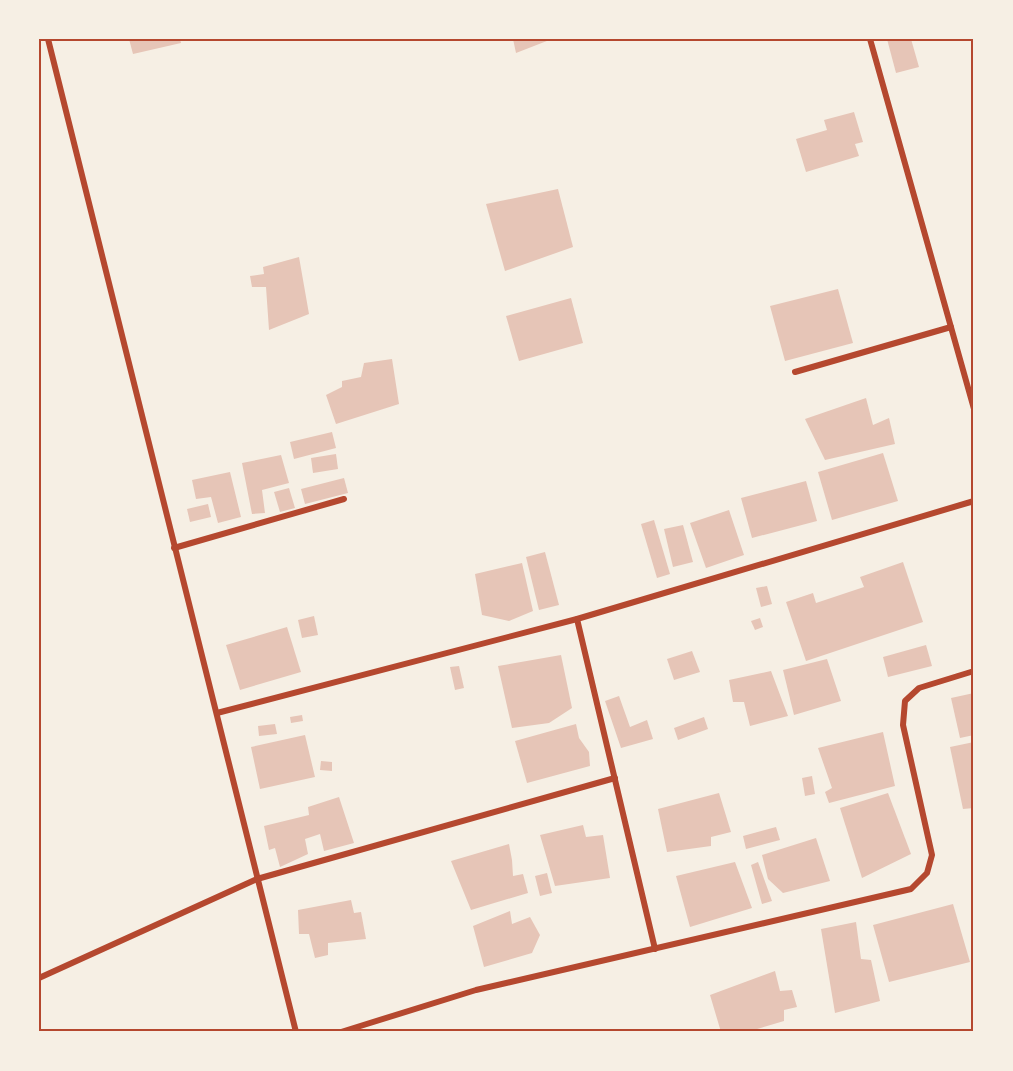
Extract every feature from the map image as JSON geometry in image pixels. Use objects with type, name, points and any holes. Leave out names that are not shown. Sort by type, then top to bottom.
[{"type":"street","points":[[48,39],[296,1032]]},
{"type":"street","points":[[870,39],[974,409]]},
{"type":"street","points":[[795,372],[951,327]]},
{"type":"street","points":[[174,548],[344,499]]},
{"type":"street","points":[[216,713],[577,619],[974,501]]},
{"type":"street","points":[[577,619],[655,949]]},
{"type":"street","points":[[341,1032],[476,990],[911,889],[927,873],[932,855],[903,725],[905,701],[919,688],[974,671]]},
{"type":"street","points":[[39,978],[257,879],[615,778]]},
{"type":"building","points":[[129,39],[180,39],[181,43],[133,54]]},
{"type":"building","points":[[513,39],[552,39],[516,53]]},
{"type":"building","points":[[887,39],[911,39],[919,67],[896,73]]},
{"type":"building","points":[[854,112],[863,142],[855,144],[859,156],[806,172],[796,139],[827,130],[824,120]]},
{"type":"building","points":[[558,189],[573,247],[505,271],[486,204]]},
{"type":"building","points":[[299,257],[309,314],[269,330],[266,287],[252,287],[250,276],[264,274],[263,267]]},
{"type":"building","points":[[838,289],[853,343],[785,361],[770,306]]},
{"type":"building","points":[[571,298],[583,343],[519,361],[506,316]]},
{"type":"building","points":[[392,359],[399,404],[336,424],[326,395],[342,387],[342,381],[361,377],[364,363]]},
{"type":"building","points":[[866,398],[873,425],[889,418],[895,444],[825,460],[805,419]]},
{"type":"building","points":[[332,432],[336,448],[294,459],[290,442]]},
{"type":"building","points":[[883,453],[898,501],[832,520],[818,472]]},
{"type":"building","points":[[336,454],[338,469],[313,473],[311,458]]},
{"type":"building","points":[[281,455],[289,483],[262,490],[265,513],[252,514],[242,463]]},
{"type":"building","points":[[230,472],[241,517],[218,523],[211,497],[196,499],[192,480]]},
{"type":"building","points":[[344,478],[348,493],[305,504],[301,489]]},
{"type":"building","points":[[806,481],[817,521],[752,538],[741,498]]},
{"type":"building","points":[[289,488],[295,508],[280,512],[274,492]]},
{"type":"building","points":[[208,504],[211,517],[190,522],[187,509]]},
{"type":"building","points":[[729,510],[744,555],[706,568],[690,523]]},
{"type":"building","points":[[654,520],[670,574],[657,578],[641,524]]},
{"type":"building","points":[[683,525],[693,562],[673,567],[664,529]]},
{"type":"building","points":[[545,552],[559,605],[539,610],[526,557]]},
{"type":"building","points":[[903,562],[923,622],[806,661],[786,602],[813,593],[816,603],[864,587],[860,577]]},
{"type":"building","points":[[522,563],[533,611],[509,621],[482,615],[475,574]]},
{"type":"building","points":[[767,586],[772,604],[761,607],[756,588]]},
{"type":"building","points":[[314,616],[318,635],[302,638],[298,620]]},
{"type":"building","points":[[760,618],[763,627],[755,630],[751,621]]},
{"type":"building","points":[[287,627],[301,672],[240,690],[226,645]]},
{"type":"building","points":[[926,645],[932,666],[888,677],[883,657]]},
{"type":"building","points":[[692,651],[700,672],[674,680],[667,659]]},
{"type":"building","points":[[561,655],[572,708],[549,723],[512,728],[498,666]]},
{"type":"building","points":[[827,659],[841,701],[794,715],[783,670]]},
{"type":"building","points":[[459,666],[464,688],[455,690],[450,667]]},
{"type":"building","points":[[771,671],[788,716],[750,726],[744,702],[733,702],[729,680]]},
{"type":"building","points":[[974,693],[974,735],[960,738],[951,698]]},
{"type":"building","points":[[619,696],[630,727],[647,720],[653,739],[621,748],[605,701]]},
{"type":"building","points":[[302,715],[303,721],[291,723],[290,717]]},
{"type":"building","points":[[704,717],[708,729],[678,740],[674,728]]},
{"type":"building","points":[[275,724],[277,734],[259,736],[258,726]]},
{"type":"building","points":[[576,724],[579,738],[589,752],[590,766],[527,783],[515,741]]},
{"type":"building","points":[[883,732],[895,786],[829,803],[825,792],[832,788],[818,748]]},
{"type":"building","points":[[305,735],[315,777],[260,789],[251,747]]},
{"type":"building","points":[[974,742],[974,808],[963,809],[950,747]]},
{"type":"building","points":[[321,761],[332,762],[332,771],[320,770]]},
{"type":"building","points":[[812,776],[815,794],[805,796],[802,778]]},
{"type":"building","points":[[719,793],[731,832],[711,837],[711,846],[667,852],[658,809]]},
{"type":"building","points":[[888,793],[911,854],[862,878],[840,808]]},
{"type":"building","points":[[339,797],[354,843],[324,851],[320,834],[305,839],[308,854],[280,867],[275,848],[269,850],[264,826],[309,815],[308,807]]},
{"type":"building","points":[[583,825],[586,837],[603,835],[610,878],[555,886],[540,835]]},
{"type":"building","points":[[776,827],[780,840],[746,849],[743,836]]},
{"type":"building","points":[[816,838],[830,881],[783,893],[768,879],[762,855]]},
{"type":"building","points":[[509,844],[513,876],[523,874],[528,893],[471,910],[451,861]]},
{"type":"building","points":[[735,862],[752,908],[690,927],[676,876]]},
{"type":"building","points":[[758,862],[772,901],[762,904],[751,865]]},
{"type":"building","points":[[547,873],[552,893],[540,896],[535,876]]},
{"type":"building","points":[[351,900],[354,913],[361,912],[366,939],[328,943],[328,955],[315,958],[309,934],[299,934],[298,910]]},
{"type":"building","points":[[953,904],[970,962],[889,982],[873,925]]},
{"type":"building","points":[[510,911],[512,924],[530,917],[540,935],[532,953],[484,967],[473,926]]},
{"type":"building","points":[[856,922],[861,959],[871,960],[880,1001],[835,1013],[821,929]]},
{"type":"building","points":[[775,971],[780,991],[792,990],[797,1007],[784,1010],[784,1021],[747,1032],[721,1032],[710,995]]}]
